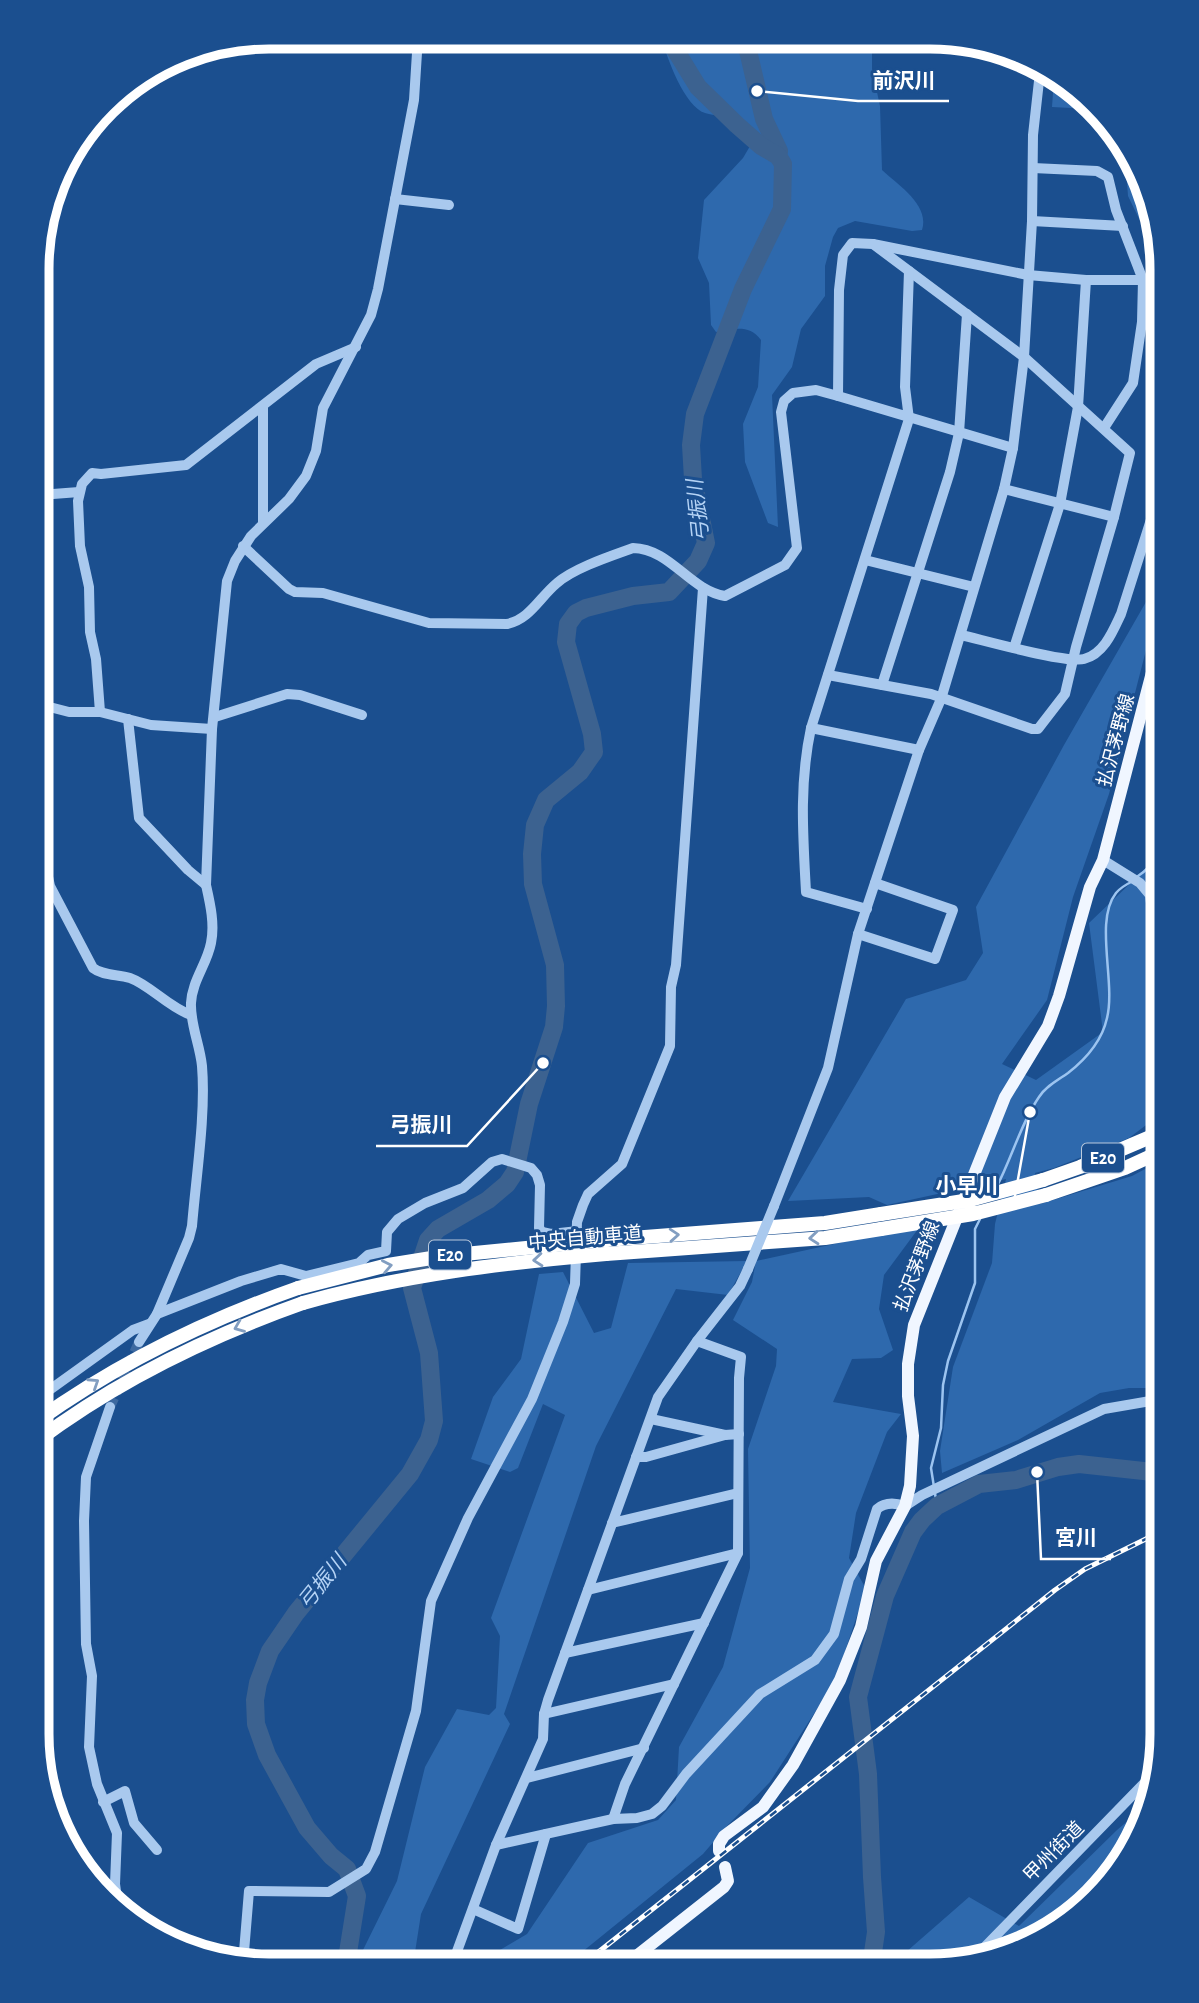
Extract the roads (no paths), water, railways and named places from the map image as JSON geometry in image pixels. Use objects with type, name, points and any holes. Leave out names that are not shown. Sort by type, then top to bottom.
[{"type":"highway","name":"中央自動車道","points":[[1045,1188],[1080,1167],[1150,1137]]},
{"type":"highway","name":"中央自動車道","points":[[49,1413],[137,1357],[218,1318],[298,1288],[388,1265],[444,1256],[825,1238],[970,1200],[1045,1188],[1125,1168],[1150,1157]]},
{"type":"highway","name":"中央自動車道","points":[[49,1433],[106,1393],[180,1352],[303,1303],[393,1280],[606,1247]]},
{"type":"main road","name":"払沢茅野線","points":[[719,1851],[719,1844],[724,1836],[763,1807],[779,1787],[840,1680],[861,1627],[876,1561],[905,1506],[910,1486],[913,1436],[908,1396],[908,1364],[914,1325],[1005,1097],[1048,1026],[1059,996],[1090,887],[1103,860],[1150,680]]},
{"type":"main road","points":[[639,1954],[724,1887],[728,1881],[726,1867]]},
{"type":"street","points":[[139,1342],[156,1314],[192,1226],[202,1066],[191,1015],[193,988],[211,943],[212,910],[206,885],[212,729],[227,581],[243,546],[263,522],[289,499],[306,476],[316,451],[323,408],[371,315],[414,100],[417,49]]},
{"type":"street","points":[[456,1954],[496,1845],[543,1739],[544,1714],[658,1397],[697,1340],[740,1286],[828,1068],[859,934],[919,750],[941,699],[1004,489],[1013,449],[1024,357],[1035,112],[1039,79]]},
{"type":"street","points":[[1033,168],[1097,171],[1108,177],[1116,210],[1143,280],[1142,322],[1133,383],[1104,428]]},
{"type":"street","points":[[395,199],[449,205]]},
{"type":"street","points":[[1032,221],[1123,226]]},
{"type":"street","points":[[838,396],[839,290],[843,255],[852,243],[873,244],[1028,275],[1086,280],[1143,280]]},
{"type":"street","points":[[828,675],[931,694],[1038,729],[1063,700],[1130,453],[1024,357],[873,244]]},
{"type":"street","points":[[867,909],[806,892],[801,809],[811,728],[908,419],[905,387],[909,271]]},
{"type":"street","points":[[1014,648],[1060,504],[1078,407],[1086,280]]},
{"type":"street","points":[[882,685],[950,472],[959,433],[967,314]]},
{"type":"street","points":[[100,712],[96,659],[90,632],[89,587],[80,546],[79,492],[92,473],[186,466],[316,364],[356,347]]},
{"type":"street","points":[[243,546],[295,592],[323,593],[429,623],[507,624],[519,622],[558,581],[633,548],[646,548],[658,553],[703,588],[725,596],[785,565],[797,548],[781,412],[785,401],[793,393],[816,390],[1013,449]]},
{"type":"street","points":[[263,406],[263,522]]},
{"type":"street","points":[[1004,489],[1114,517]]},
{"type":"street","points":[[49,494],[79,492]]},
{"type":"street","points":[[961,635],[1074,660],[1092,656],[1100,650],[1121,614],[1150,523]]},
{"type":"street","points":[[865,560],[974,587]]},
{"type":"street","points":[[244,1952],[249,1891],[329,1892],[366,1869],[375,1852],[416,1711],[431,1601],[468,1518],[532,1399],[575,1284],[577,1222],[588,1194],[622,1164],[670,1046],[671,987],[676,965],[703,588]]},
{"type":"street","points":[[215,717],[287,694],[300,695],[362,715]]},
{"type":"street","points":[[49,707],[69,712],[100,712],[151,724],[212,729]]},
{"type":"street","points":[[128,719],[139,818],[188,870],[206,885]]},
{"type":"street","points":[[811,728],[919,750]]},
{"type":"street","points":[[1103,860],[1140,883],[1150,895]]},
{"type":"street","points":[[49,881],[93,968],[98,972],[130,978],[179,1011],[191,1015]]},
{"type":"street","points":[[859,934],[935,958],[953,910],[875,883]]},
{"type":"street","points":[[156,1314],[241,1280],[281,1269],[306,1276],[359,1263],[368,1255],[386,1251],[387,1232],[398,1219],[425,1203],[463,1188],[492,1162],[502,1159],[531,1168],[537,1175],[540,1185],[539,1228],[542,1232],[551,1234],[578,1231]]},
{"type":"street","points":[[49,1390],[133,1330],[149,1324]]},
{"type":"street","points":[[614,1819],[625,1784],[738,1553],[741,1357],[697,1340]]},
{"type":"street","points":[[496,1845],[614,1819],[637,1818],[652,1814],[662,1806],[686,1773],[760,1694],[815,1660],[834,1634],[849,1579],[861,1559],[877,1509],[881,1506],[896,1503],[905,1506],[1104,1409],[1150,1401]]},
{"type":"street","points":[[110,1407],[89,1464],[84,1521],[86,1644],[92,1676],[89,1747],[92,1768],[103,1802],[117,1833],[116,1893]]},
{"type":"street","points":[[650,1419],[725,1435]]},
{"type":"street","points":[[636,1457],[646,1457],[725,1435],[739,1434]]},
{"type":"street","points":[[612,1524],[738,1493]]},
{"type":"street","points":[[588,1590],[738,1553]]},
{"type":"street","points":[[565,1653],[704,1623]]},
{"type":"street","points":[[544,1714],[674,1684]]},
{"type":"street","points":[[527,1777],[644,1748]]},
{"type":"street","name":"甲州街道","points":[[985,1947],[1144,1784]]},
{"type":"street","points":[[103,1802],[125,1791],[134,1823],[157,1850]]},
{"type":"street","points":[[473,1909],[517,1929],[546,1833]]},
{"type":"waterway","name":"弓振川","points":[[348,1954],[357,1896],[347,1869],[331,1856],[307,1828],[267,1755],[256,1724],[255,1700],[258,1683],[270,1651],[296,1613],[410,1474],[429,1440],[434,1421],[429,1353],[412,1288],[428,1240],[438,1229],[488,1200],[507,1184],[515,1172],[529,1104],[554,1027],[556,1006],[555,965],[533,884],[535,825],[546,800],[580,772],[594,752],[592,734],[566,642],[568,624],[576,613],[586,608],[633,596],[669,592],[698,561],[706,543],[693,479],[691,445],[695,414],[743,289],[782,209],[783,164],[778,156],[761,146],[698,87],[675,49]]},
{"type":"waterway","points":[[748,49],[764,119],[779,151],[778,156]]},
{"type":"waterway","points":[[1150,799],[1150,842]]},
{"type":"waterway","points":[[1138,876],[1150,865]]},
{"type":"waterway","points":[[996,1188],[1039,1097],[1081,1062],[1101,1034],[1109,1003],[1107,919],[1116,893],[1133,881]]},
{"type":"waterway","points":[[937,1506],[931,1468],[941,1428],[943,1385],[948,1361],[975,1283],[975,1229],[980,1219]]},
{"type":"waterway","points":[[873,1954],[876,1932],[868,1774],[858,1697],[885,1596],[913,1532],[937,1506],[979,1484],[1016,1480],[1058,1467],[1079,1464],[1150,1472]]},
{"type":"tunnel","points":[[110,1407],[139,1342]]},
{"type":"railway","points":[[596,1954],[1055,1590],[1085,1569],[1150,1537]]},
{"type":"place","name":"前沢川","points":[[757,91]]},
{"type":"place","name":"弓振川","points":[[543,1063]]},
{"type":"place","name":"小早川","points":[[1030,1112]]},
{"type":"place","name":"宮川","points":[[1037,1472]]}]
